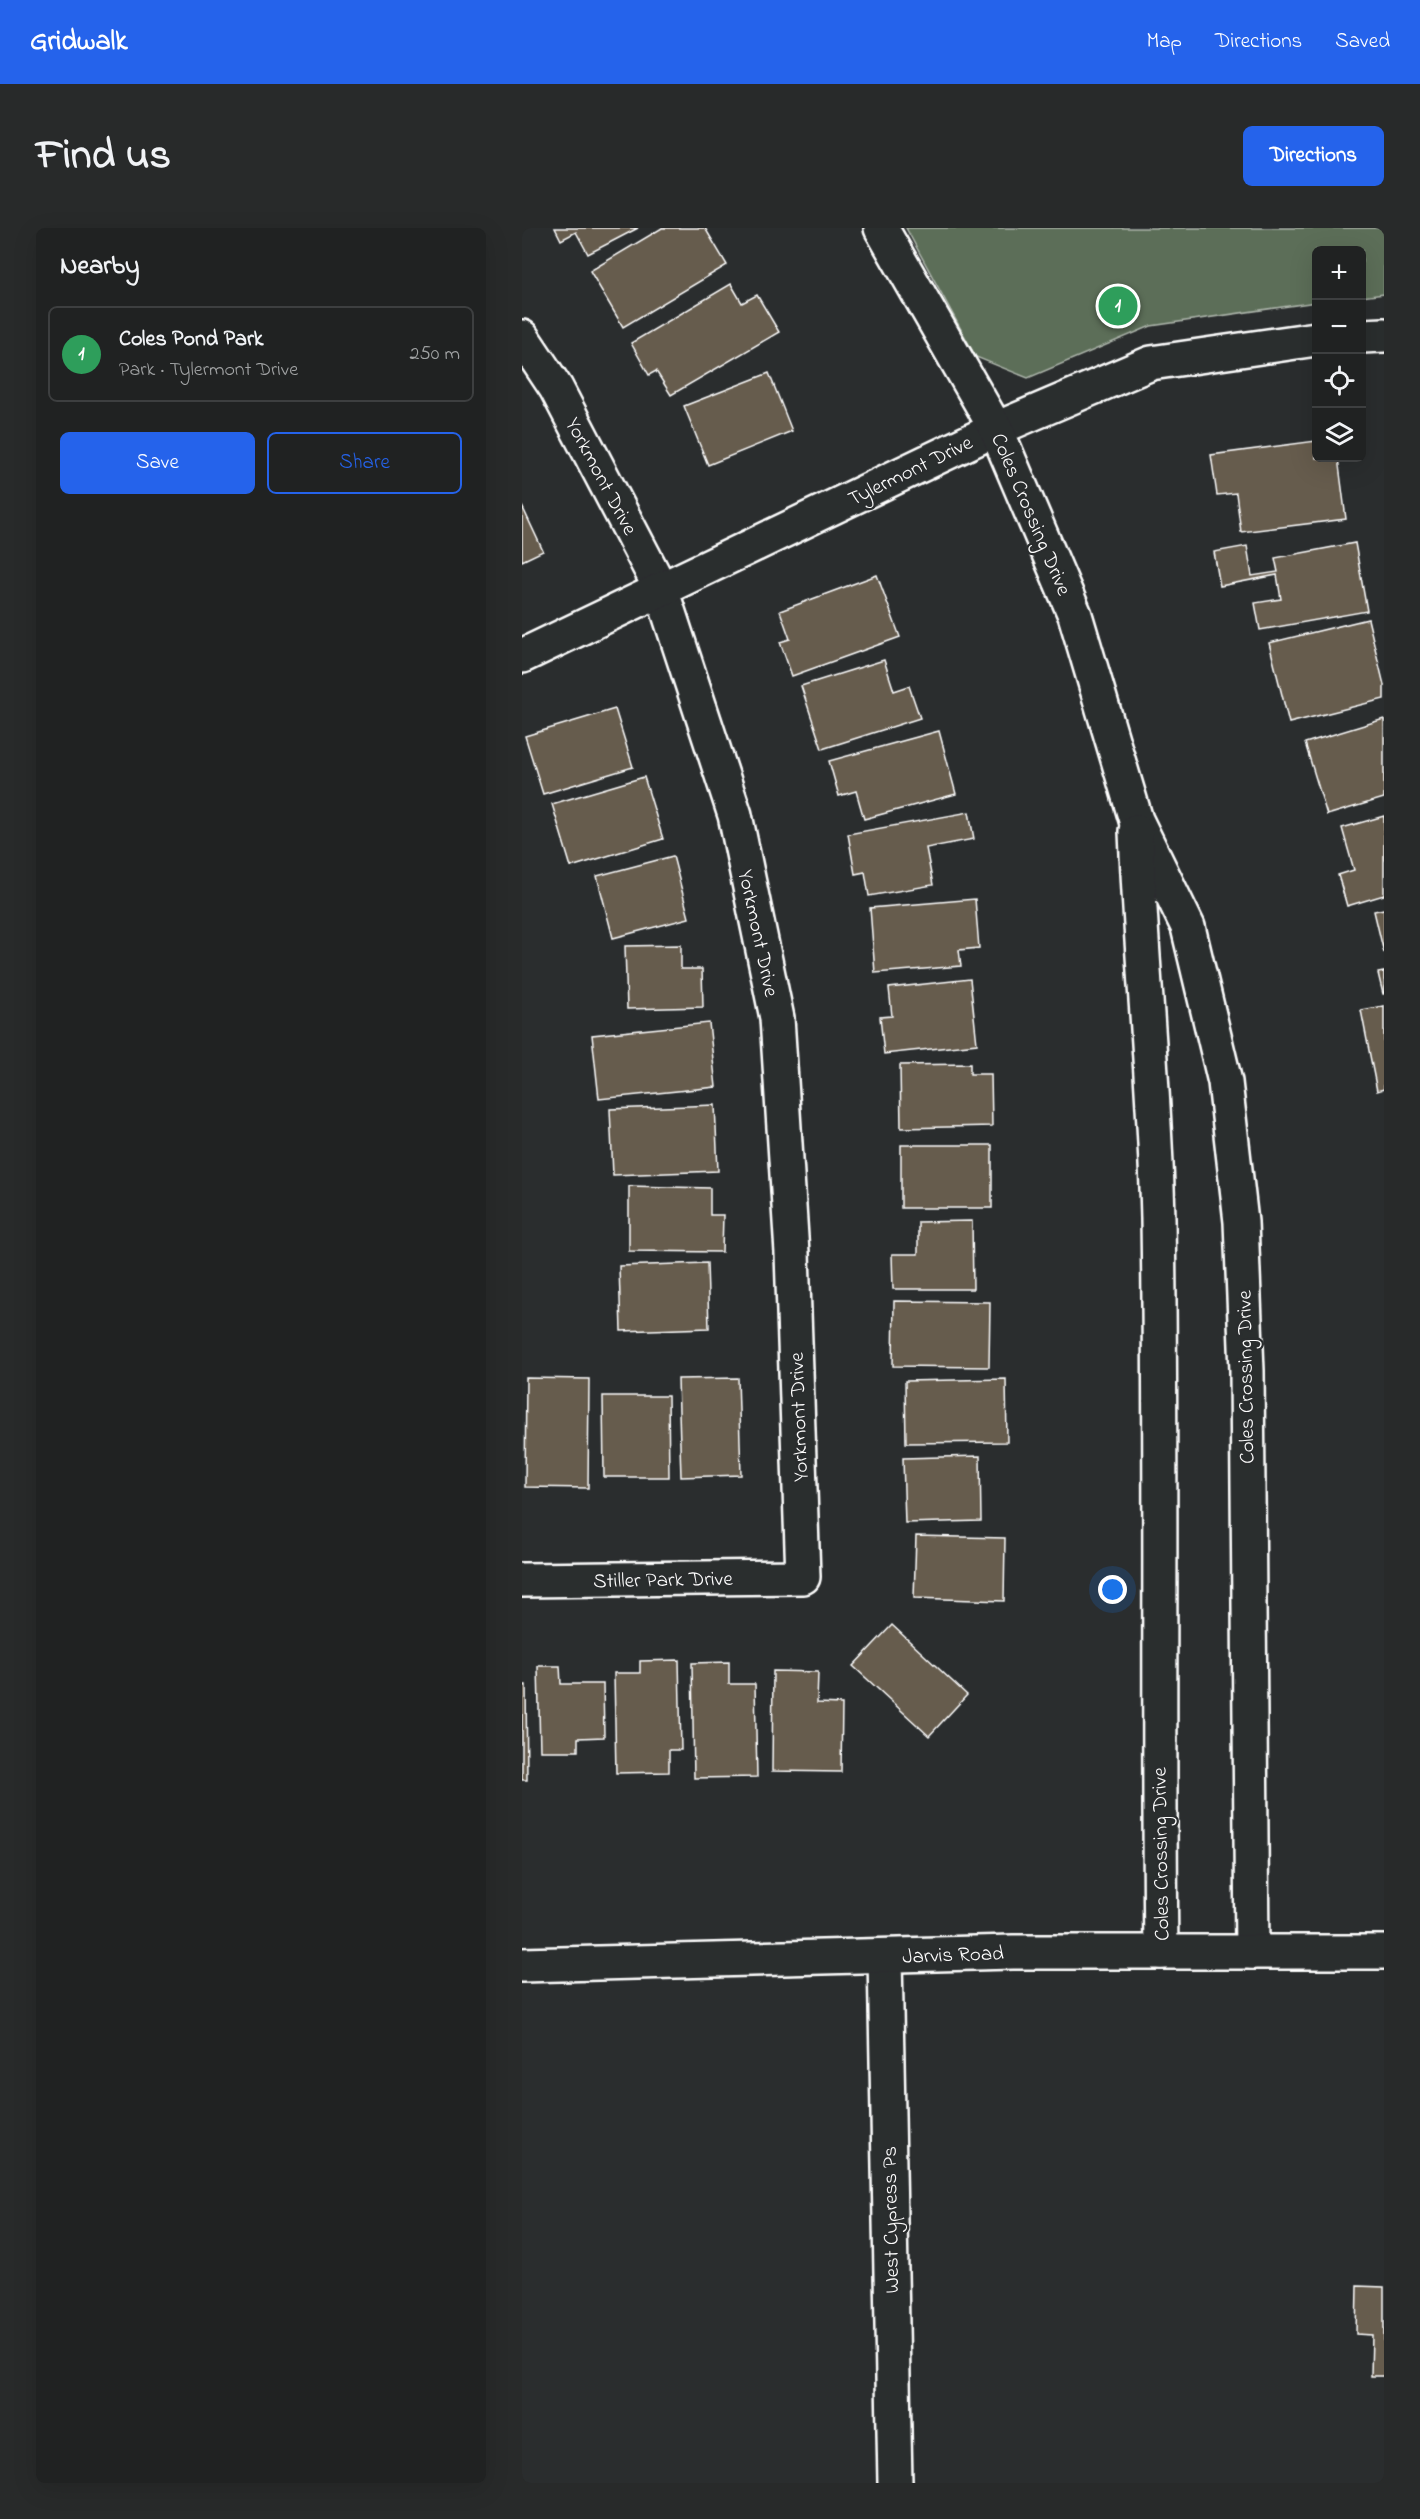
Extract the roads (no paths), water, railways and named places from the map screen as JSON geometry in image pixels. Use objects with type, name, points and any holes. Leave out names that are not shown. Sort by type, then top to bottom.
[{"type":"street","name":"Coles Crossing Drive","points":[[881,228],[996,429],[1075,615],[1136,820],[1188,927],[1225,1082],[1241,1222],[1247,1371],[1252,1952]]},
{"type":"street","points":[[1366,336],[1384,335]]},
{"type":"street","name":"Yorkmont Drive","points":[[522,337],[556,388],[661,589],[735,814],[777,1018],[792,1253],[803,1578]]},
{"type":"street","name":"Tylermont Drive","points":[[522,656],[996,429],[1151,363],[1312,340]]},
{"type":"street","name":"Coles Crossing Drive","points":[[1136,820],[1140,935],[1153,1084],[1158,1220],[1161,1952]]},
{"type":"street","name":"Stiller Park Drive","points":[[522,1580],[803,1578]]},
{"type":"street","name":"Jarvis Road","points":[[522,1965],[1013,1952],[1384,1952]]},
{"type":"street","name":"West Cypress Ps","points":[[885,1956],[895,2483]]},
{"type":"place","name":"Coles Pond Park","points":[[1118,306]]}]
